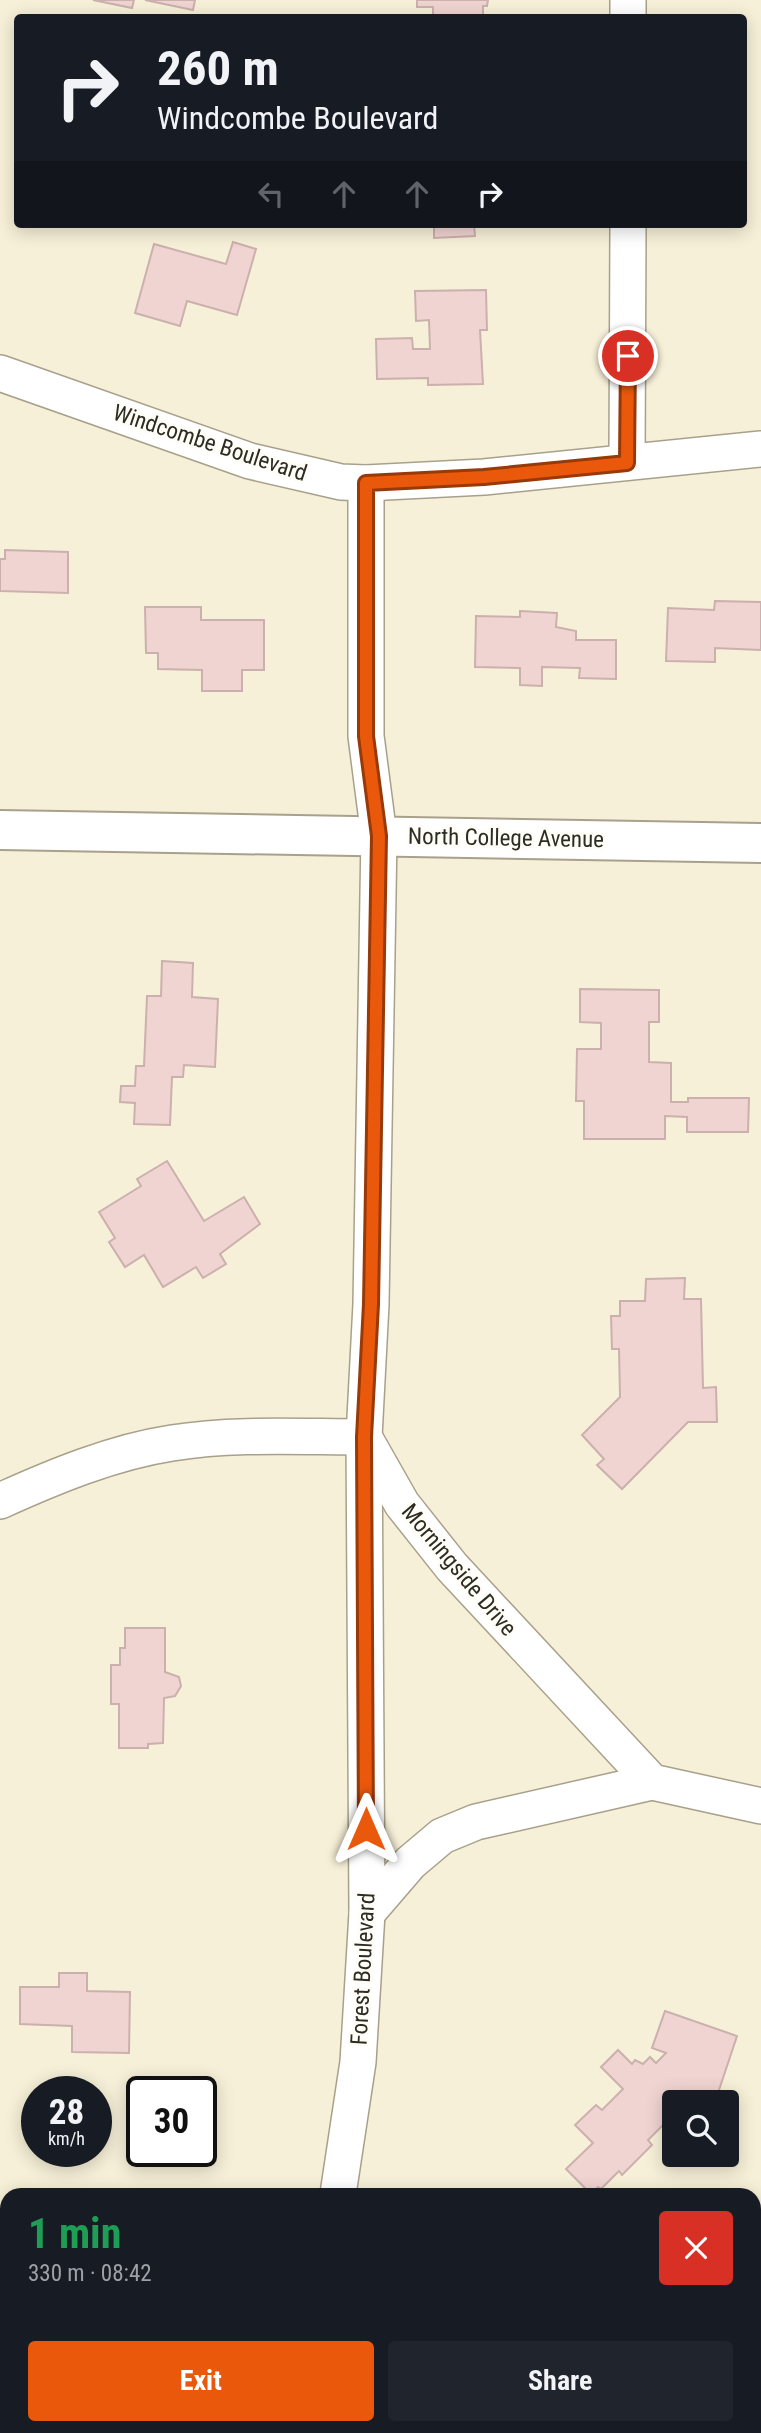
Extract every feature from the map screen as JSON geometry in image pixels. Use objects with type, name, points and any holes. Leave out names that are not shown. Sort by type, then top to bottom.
[{"type":"main road","name":"North College Avenue","points":[[0,830],[761,842]]},
{"type":"street","points":[[627,463],[628,228]]},
{"type":"street","name":"Windcombe Boulevard","points":[[0,373],[250,461],[315,477],[366,483],[484,477],[761,449]]},
{"type":"street","name":"Forest Boulevard","points":[[339,2188],[358,2062],[367,1913],[364,1437],[371,1304],[379,836],[366,736],[366,483]]},
{"type":"street","points":[[0,1501],[67,1474],[169,1443],[229,1438],[364,1437]]},
{"type":"street","name":"Morningside Drive","points":[[364,1437],[402,1504],[452,1567],[652,1782]]},
{"type":"street","points":[[367,1913],[410,1863],[442,1836],[476,1822],[652,1782],[761,1806]]},
{"type":"building","points":[[93,0],[134,0],[132,8]]},
{"type":"building","points":[[145,0],[195,0],[193,10]]},
{"type":"building","points":[[417,0],[488,0],[487,6],[483,6],[483,14],[433,14],[433,7],[417,7]]},
{"type":"building","points":[[434,228],[474,228],[475,236],[434,238]]},
{"type":"building","points":[[233,242],[256,249],[237,315],[187,301],[180,326],[135,313],[154,244],[226,264]]},
{"type":"building","points":[[486,290],[487,330],[480,330],[483,384],[428,385],[428,378],[377,379],[376,339],[412,338],[413,349],[430,349],[429,320],[416,321],[415,291]]},
{"type":"building","points":[[5,550],[68,552],[68,593],[0,591],[0,559],[5,559]]},
{"type":"building","points":[[715,601],[761,602],[761,650],[715,648],[715,662],[666,661],[668,608],[714,610]]},
{"type":"building","points":[[145,607],[201,607],[201,620],[264,620],[264,670],[242,670],[242,691],[202,691],[202,670],[158,669],[158,653],[146,653]]},
{"type":"building","points":[[520,611],[557,613],[556,627],[576,631],[576,640],[616,640],[616,679],[579,678],[580,668],[542,667],[542,686],[520,685],[520,668],[475,667],[476,616],[520,617]]},
{"type":"building","points":[[162,961],[193,963],[192,997],[218,999],[215,1067],[184,1065],[183,1077],[172,1077],[170,1125],[134,1124],[135,1103],[120,1102],[121,1086],[135,1086],[136,1066],[144,1066],[147,996],[161,996]]},
{"type":"building","points":[[580,989],[659,990],[659,1022],[649,1022],[649,1062],[671,1063],[671,1102],[688,1102],[688,1098],[749,1098],[748,1132],[687,1132],[687,1117],[665,1116],[665,1139],[584,1139],[584,1101],[576,1101],[577,1049],[601,1049],[601,1023],[580,1022]]},
{"type":"building","points":[[167,1161],[204,1221],[244,1197],[260,1224],[220,1254],[226,1264],[203,1278],[196,1267],[163,1287],[144,1255],[125,1267],[109,1242],[115,1238],[99,1212],[141,1186],[137,1179]]},
{"type":"building","points":[[685,1278],[684,1299],[701,1299],[703,1388],[716,1387],[717,1422],[688,1422],[622,1489],[597,1465],[604,1459],[582,1435],[620,1397],[619,1349],[612,1349],[611,1316],[620,1316],[620,1301],[645,1301],[646,1279]]},
{"type":"building","points":[[125,1628],[165,1628],[165,1672],[179,1677],[181,1686],[175,1696],[164,1698],[163,1743],[148,1744],[148,1748],[119,1748],[119,1704],[111,1704],[111,1665],[120,1665],[120,1648],[125,1648]]},
{"type":"building","points":[[59,1973],[87,1973],[87,1991],[130,1992],[129,2053],[72,2052],[72,2026],[20,2024],[20,1987],[59,1987]]},
{"type":"building","points":[[665,2011],[737,2036],[719,2090],[662,2090],[662,2126],[648,2140],[652,2145],[622,2175],[619,2171],[602,2188],[585,2188],[566,2169],[593,2143],[575,2125],[596,2105],[602,2110],[623,2089],[601,2067],[618,2050],[632,2064],[635,2060],[643,2064],[650,2057],[656,2063],[666,2053],[652,2048]]},
{"type":"route","points":[[366,1829],[364,1437],[371,1304],[379,836],[366,736],[366,483],[484,477],[627,463],[628,356]]}]
